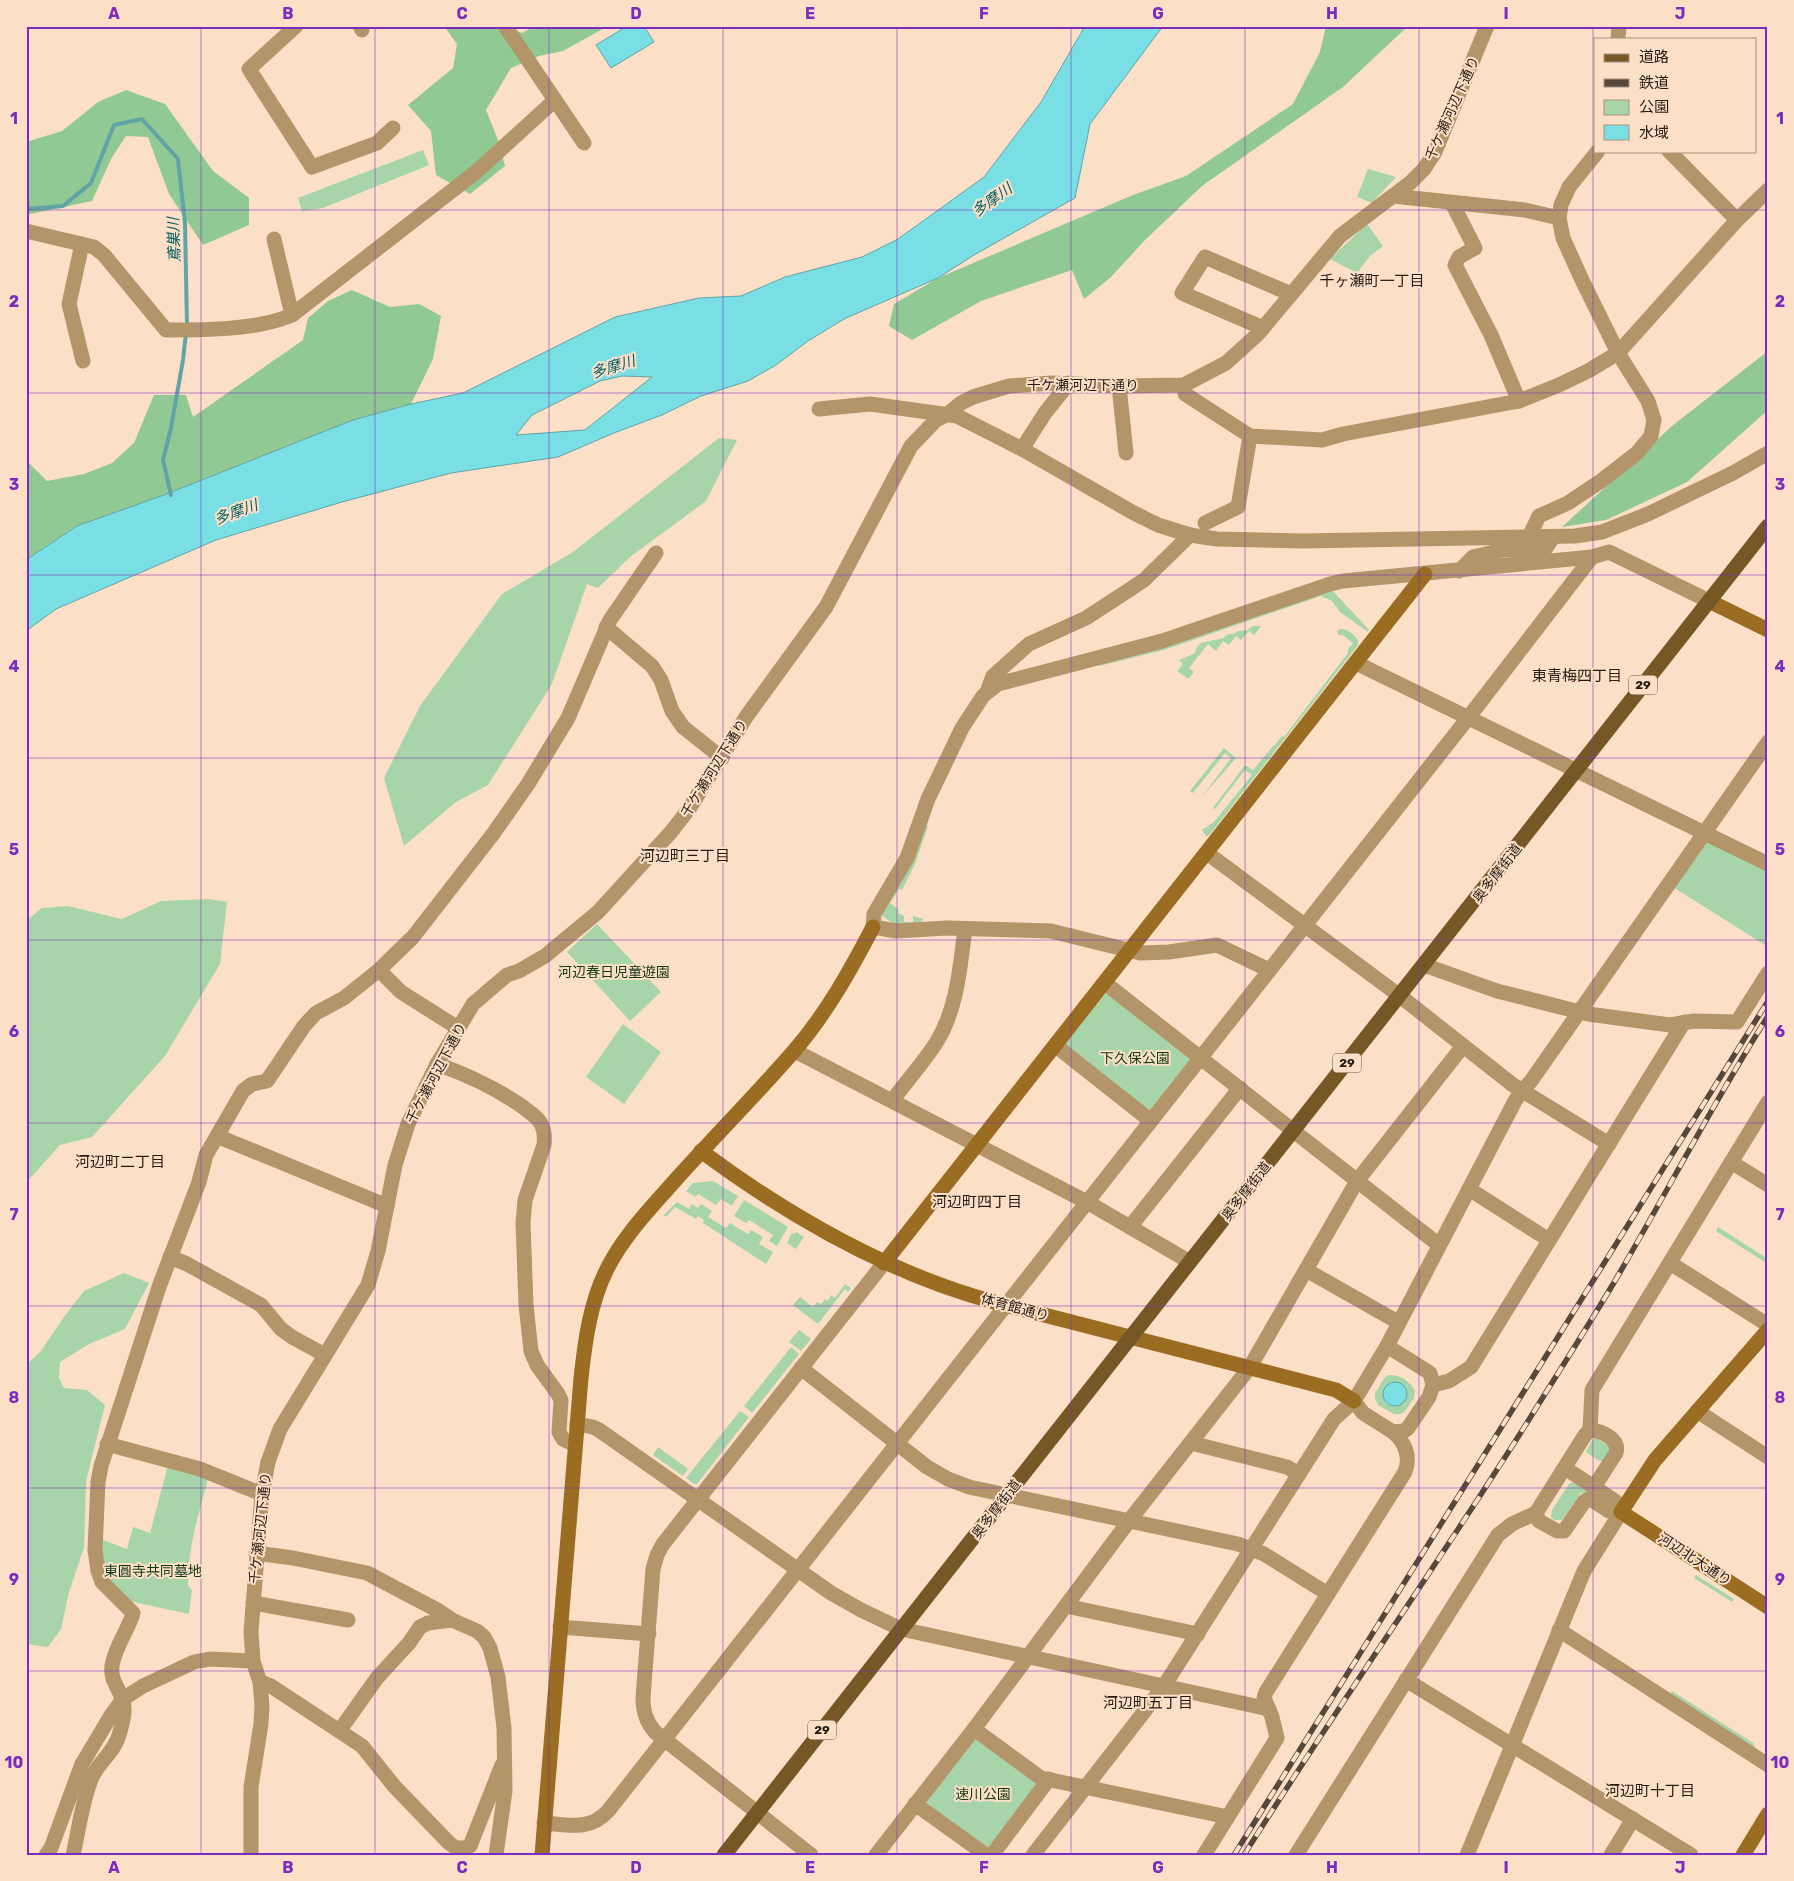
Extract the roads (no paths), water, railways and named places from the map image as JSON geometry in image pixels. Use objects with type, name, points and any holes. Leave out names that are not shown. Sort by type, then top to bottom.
[{"type":"main road","name":"奥多摩街道","points":[[724,1855],[1768,526]]},
{"type":"street","points":[[296,26],[249,69],[312,167],[376,143],[394,128]]},
{"type":"street","points":[[505,26],[584,143]]},
{"type":"street","name":"千ケ瀬河辺下通り","points":[[251,1855],[251,1787],[262,1706],[260,1682],[253,1661],[251,1632],[256,1553],[262,1494],[268,1462],[280,1429],[368,1284],[378,1251],[400,1145],[437,1064],[473,1004],[507,975],[519,971],[544,956],[598,912],[690,809],[758,700],[826,607],[911,446],[936,420],[972,397],[1009,386],[1069,383],[1119,386],[1184,385],[1226,363],[1263,328],[1340,236],[1410,183],[1424,169],[1435,152],[1488,26]]},
{"type":"street","points":[[26,231],[94,247],[104,254],[166,330],[196,330],[270,323],[292,315],[476,172],[555,100]]},
{"type":"street","points":[[1529,537],[1539,516],[1568,503],[1637,453],[1651,436],[1654,420],[1648,401],[1618,353],[1563,238],[1559,218],[1561,205],[1569,187],[1597,152]]},
{"type":"street","points":[[1671,152],[1737,220]]},
{"type":"street","points":[[1184,385],[1185,394],[1250,436],[1322,440],[1343,434],[1519,401],[1588,371],[1618,353],[1737,220],[1768,190]]},
{"type":"street","points":[[1393,196],[1525,210],[1559,218]]},
{"type":"street","points":[[1452,203],[1475,248],[1459,257],[1455,265],[1491,335],[1519,401]]},
{"type":"street","points":[[274,239],[292,315]]},
{"type":"street","points":[[82,244],[69,304],[83,361]]},
{"type":"street","points":[[1263,328],[1182,293],[1205,257],[1291,294]]},
{"type":"street","points":[[1022,449],[1044,413],[1069,383]]},
{"type":"street","points":[[1119,386],[1126,453]]},
{"type":"street","points":[[819,409],[870,404],[957,416],[1022,449],[1158,526],[1190,535],[1217,538],[1304,541],[1553,537],[1602,532],[1685,496],[1768,453]]},
{"type":"street","points":[[1204,523],[1238,507],[1250,436]]},
{"type":"street","points":[[542,1855],[575,1445],[587,1331],[597,1292],[607,1269],[631,1231],[701,1151],[795,1050],[830,1002],[853,966],[873,928],[874,914],[907,858],[928,799],[946,759],[968,717],[987,692],[993,676],[1029,644],[1086,618],[1144,580],[1190,535]]},
{"type":"street","points":[[1459,571],[1473,557],[1503,550],[1546,548],[1553,537]]},
{"type":"street","points":[[987,692],[1005,681],[1162,641],[1336,582],[1592,557],[1609,552],[1768,630]]},
{"type":"street","points":[[73,1855],[93,1775],[118,1738],[124,1713],[123,1699],[112,1676],[112,1665],[119,1643],[130,1623],[133,1613],[102,1582],[96,1561],[98,1482],[107,1444],[170,1257],[199,1182],[206,1155],[243,1091],[252,1084],[267,1081],[304,1026],[316,1014],[344,998],[379,970],[413,937],[432,915],[524,790],[568,718],[606,627],[656,553]]},
{"type":"street","points":[[544,1822],[577,1826],[588,1825],[598,1820],[608,1811],[1468,718],[1592,557]]},
{"type":"street","points":[[811,1855],[650,1725],[643,1709],[653,1569],[657,1555],[663,1544],[697,1500],[1056,1046],[1425,574]]},
{"type":"street","points":[[606,627],[652,666],[662,680],[672,711],[683,727],[722,758]]},
{"type":"street","points":[[1356,663],[1768,864]]},
{"type":"street","points":[[1033,1855],[1164,1686],[1334,1419],[1354,1401],[1387,1346],[1439,1244],[1522,1091],[1531,1082],[1768,742]]},
{"type":"street","points":[[1207,853],[1400,996],[1522,1091],[1609,1144]]},
{"type":"street","points":[[873,928],[896,931],[941,928],[1057,932],[1140,953],[1161,953],[1217,945],[1269,970]]},
{"type":"street","points":[[892,1101],[936,1042],[946,1023],[953,1004],[965,929]]},
{"type":"street","points":[[1424,965],[1497,991],[1579,1012],[1662,1024],[1708,1020],[1737,1022],[1768,973]]},
{"type":"street","points":[[379,970],[401,992],[458,1028]]},
{"type":"street","points":[[1105,983],[1439,1244]]},
{"type":"street","points":[[1433,1385],[1449,1381],[1471,1368],[1684,1022]]},
{"type":"street","points":[[1056,1046],[1151,1120]]},
{"type":"street","points":[[876,1855],[974,1729],[1130,1521],[1250,1368],[1357,1181],[1463,1046]]},
{"type":"street","points":[[795,1050],[1087,1202],[1190,1262]]},
{"type":"street","points":[[437,1064],[485,1083],[532,1114],[543,1128],[545,1136],[544,1145],[524,1207],[526,1305],[531,1351],[537,1365],[561,1400],[558,1432],[563,1438],[575,1445]]},
{"type":"street","points":[[1130,1227],[1240,1088]]},
{"type":"street","points":[[1296,1855],[1500,1532],[1536,1513],[1590,1430],[1592,1390],[1768,1102]]},
{"type":"street","points":[[216,1136],[387,1206]]},
{"type":"street","name":"体育館通り","points":[[701,1151],[725,1169],[806,1220],[884,1263],[937,1284],[1006,1305],[1336,1390],[1354,1401]]},
{"type":"street","points":[[1731,1162],[1768,1185]]},
{"type":"street","points":[[1469,1189],[1549,1240]]},
{"type":"street","points":[[170,1257],[187,1264],[261,1305],[281,1329],[325,1355]]},
{"type":"street","points":[[1670,1262],[1768,1325]]},
{"type":"street","points":[[1306,1270],[1398,1322]]},
{"type":"street","points":[[1467,1855],[1584,1570],[1656,1460],[1768,1330]]},
{"type":"street","points":[[1387,1346],[1430,1373],[1433,1385],[1429,1397],[1408,1428],[1404,1431],[1393,1432]]},
{"type":"street","points":[[802,1368],[927,1466],[948,1479],[969,1487],[1238,1544],[1264,1554],[1328,1594]]},
{"type":"street","points":[[1204,1855],[1277,1738],[1269,1708],[1264,1698],[1266,1692],[1406,1468],[1408,1460],[1402,1440],[1363,1413],[1354,1401]]},
{"type":"street","points":[[1697,1411],[1768,1457]]},
{"type":"street","points":[[577,1424],[599,1430],[846,1603],[901,1630],[1269,1708]]},
{"type":"street","points":[[1590,1430],[1598,1431],[1614,1441],[1618,1448],[1594,1487]]},
{"type":"street","points":[[1191,1442],[1287,1467],[1299,1474]]},
{"type":"street","points":[[107,1444],[200,1469],[262,1494]]},
{"type":"street","points":[[1565,1468],[1615,1501],[1622,1512]]},
{"type":"street","points":[[1536,1513],[1539,1521],[1559,1532],[1566,1529],[1585,1500],[1592,1500],[1609,1511],[1622,1512]]},
{"type":"street","name":"河辺北大通り","points":[[1622,1512],[1768,1606]]},
{"type":"street","points":[[256,1553],[293,1558],[368,1574],[439,1611],[452,1620],[477,1631],[484,1637],[490,1648],[498,1677],[504,1728],[504,1803],[496,1855]]},
{"type":"street","points":[[253,1603],[348,1620]]},
{"type":"street","points":[[1066,1606],[1198,1634]]},
{"type":"street","points":[[340,1730],[377,1678],[420,1627],[428,1622],[452,1620]]},
{"type":"street","points":[[560,1627],[649,1634]]},
{"type":"street","points":[[1560,1630],[1768,1765]]},
{"type":"street","points":[[46,1855],[51,1848],[82,1764],[123,1699],[144,1686],[194,1662],[210,1659],[253,1661]]},
{"type":"street","points":[[1406,1680],[1691,1855]]},
{"type":"street","points":[[260,1682],[271,1686],[362,1746],[394,1786],[444,1839],[456,1848],[470,1846],[504,1759]]},
{"type":"street","points":[[974,1729],[1036,1775],[1228,1817]]},
{"type":"street","points":[[992,1855],[1049,1779]]},
{"type":"street","points":[[915,1804],[986,1855]]},
{"type":"street","points":[[1743,1855],[1768,1814]]},
{"type":"street","points":[[1611,1855],[1633,1820]]},
{"type":"water","points":[[627,26],[644,26],[654,42],[611,68],[596,45]]},
{"type":"water","name":"多摩川","points":[[1085,26],[1163,26],[1090,124],[1075,198],[974,255],[938,278],[844,319],[808,341],[776,365],[748,381],[701,396],[662,415],[558,457],[451,473],[342,502],[216,540],[56,609],[26,631],[26,560],[77,526],[164,495],[353,420],[411,404],[463,393],[615,317],[699,298],[741,296],[785,277],[862,257],[898,239],[984,177],[1041,102]],"holes":[[[622,376],[652,377],[585,430],[516,435],[532,415],[600,381]]]},
{"type":"water","points":[[1395,1382],[1400,1383],[1406,1389],[1406,1399],[1400,1405],[1395,1406],[1390,1405],[1384,1399],[1383,1394],[1384,1389],[1390,1383]]},
{"type":"waterway","name":"鳶巣川","points":[[26,209],[63,206],[91,183],[114,125],[142,119],[178,159],[185,223],[187,326]]},
{"type":"waterway","name":"鳶巣川","points":[[171,495],[163,460],[171,428],[186,333]]},
{"type":"railway","points":[[1234,1855],[1768,1001]]},
{"type":"railway","points":[[1244,1855],[1499,1466],[1577,1342],[1619,1274],[1768,1016]]},
{"type":"district","name":"千ヶ瀬町一丁目","points":[[1372,281]]},
{"type":"district","name":"東青梅四丁目","points":[[1577,676]]},
{"type":"district","name":"河辺町三丁目","points":[[685,856]]},
{"type":"district","name":"河辺町二丁目","points":[[120,1162]]},
{"type":"district","name":"河辺町四丁目","points":[[977,1202]]},
{"type":"district","name":"河辺町五丁目","points":[[1148,1703]]},
{"type":"district","name":"河辺町十丁目","points":[[1650,1791]]},
{"type":"park label","name":"河辺春日児童遊園","points":[[614,972]]},
{"type":"park label","name":"下久保公園","points":[[1135,1058]]},
{"type":"park label","name":"東圓寺共同墓地","points":[[153,1571]]},
{"type":"park label","name":"速川公園","points":[[983,1794]]}]
